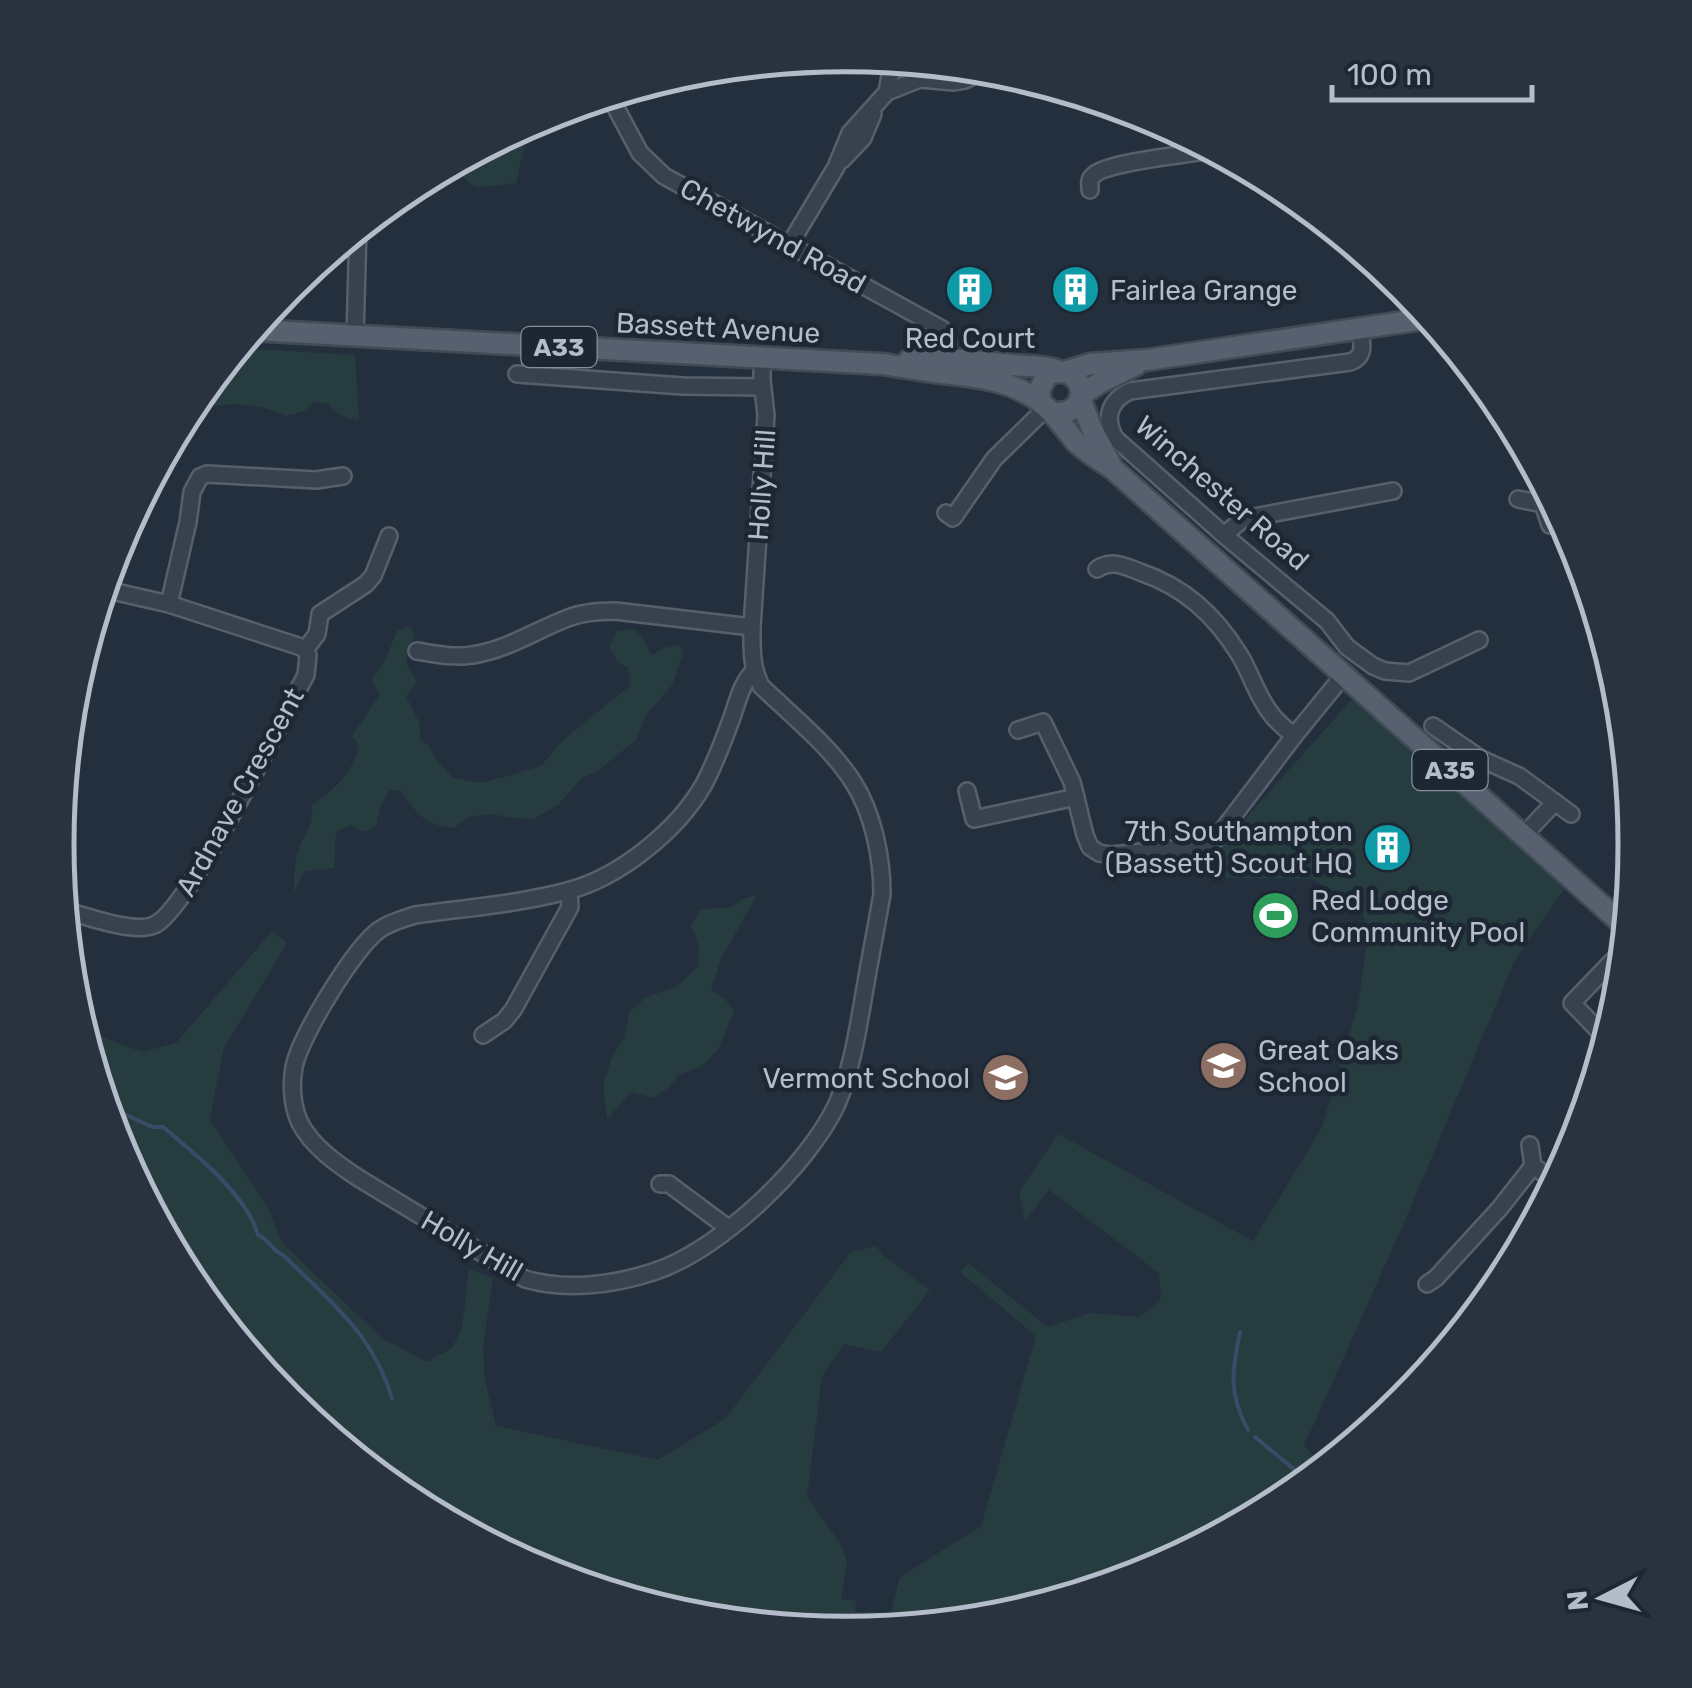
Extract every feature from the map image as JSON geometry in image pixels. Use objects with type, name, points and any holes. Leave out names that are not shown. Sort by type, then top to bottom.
[{"type":"main road","name":"Bassett Avenue","points":[[882,364],[948,358],[1046,366],[1062,371],[1413,321]]},
{"type":"main road","name":"Bassett Avenue","points":[[270,331],[882,364],[994,380],[1047,408]]},
{"type":"main road","name":"Bassett Avenue","points":[[1081,397],[1101,382],[1147,360]]},
{"type":"main road","points":[[1062,371],[1079,383],[1081,397],[1067,412],[1047,408],[1039,397],[1040,385],[1047,375],[1062,371]]},
{"type":"main road","name":"Winchester Road","points":[[1081,397],[1112,468]]},
{"type":"main road","name":"Winchester Road","points":[[1047,408],[1074,440],[1112,468],[1614,916]]},
{"type":"street","points":[[887,92],[890,74]]},
{"type":"street","points":[[790,244],[836,167],[850,132],[887,92],[920,78],[960,81]]},
{"type":"street","name":"Chetwynd Road","points":[[615,108],[651,166],[942,329],[948,341],[948,358]]},
{"type":"street","points":[[1090,190],[1094,174],[1102,171],[1190,154]]},
{"type":"street","points":[[355,336],[357,247]]},
{"type":"street","name":"Winchester Road","points":[[1360,330],[1362,352],[1355,360],[1130,391],[1120,396],[1109,412],[1110,429],[1115,438],[1327,621],[1347,647],[1373,666],[1409,673],[1479,640]]},
{"type":"street","name":"Holly Hill","points":[[754,672],[690,806],[650,847],[600,878],[570,891],[396,920],[379,930],[352,959],[301,1046],[292,1084],[299,1120],[308,1135],[360,1180],[525,1280],[566,1286],[608,1282],[655,1272],[698,1250],[758,1204],[784,1178],[824,1127],[854,1053],[882,894],[882,873],[872,826],[853,782],[762,686],[754,672],[752,626],[766,415],[762,359]]},
{"type":"street","name":"Bassett Avenue","points":[[517,374],[683,386],[762,387]]},
{"type":"street","points":[[953,518],[994,460],[1047,408]]},
{"type":"street","points":[[170,604],[192,492],[200,477],[207,474],[316,480],[344,476]]},
{"type":"street","points":[[1224,536],[1243,519],[1393,491]]},
{"type":"street","points":[[1518,499],[1536,500]]},
{"type":"street","points":[[306,650],[317,634],[316,611],[366,584],[373,576],[377,551],[390,536]]},
{"type":"street","points":[[1097,569],[1114,563],[1161,579],[1189,596],[1224,632],[1272,716],[1294,736]]},
{"type":"street","name":"Ardnave Crescent","points":[[78,913],[147,927],[173,910],[204,863],[306,674],[308,662],[306,650],[248,628],[117,591]]},
{"type":"street","name":"Winchester Road","points":[[1293,630],[1312,608]]},
{"type":"street","points":[[417,651],[445,656],[489,652],[568,618],[596,611],[752,626]]},
{"type":"street","points":[[1018,730],[1043,722],[1072,782],[1090,847],[1098,853],[1204,846],[1215,840],[1343,676]]},
{"type":"street","points":[[1444,728],[1480,760],[1519,776],[1571,814]]},
{"type":"street","points":[[967,792],[974,819],[1076,797]]},
{"type":"street","points":[[1524,835],[1555,802]]},
{"type":"street","points":[[483,1035],[513,1010],[570,907],[570,891]]},
{"type":"street","points":[[1595,1027],[1566,998],[1608,962]]},
{"type":"street","points":[[1530,1145],[1534,1166],[1544,1173]]},
{"type":"street","points":[[1427,1284],[1500,1208],[1534,1166]]},
{"type":"street","points":[[660,1184],[669,1184],[728,1228]]},
{"type":"green space","points":[[525,143],[516,183],[476,188],[461,175]]},
{"type":"green space","points":[[254,349],[355,355],[359,420],[342,415],[328,404],[315,402],[305,411],[286,416],[246,405],[211,406]]},
{"type":"green space","points":[[410,626],[415,637],[406,660],[417,682],[406,696],[420,724],[420,738],[454,778],[481,783],[541,766],[563,740],[631,685],[628,667],[618,662],[609,648],[617,631],[634,629],[651,655],[680,645],[683,654],[672,685],[647,714],[636,740],[580,780],[558,805],[532,820],[489,814],[468,817],[454,828],[429,821],[401,791],[390,790],[376,826],[365,832],[350,825],[336,832],[334,868],[304,871],[294,893],[297,856],[310,824],[312,805],[336,786],[352,764],[359,745],[352,736],[380,694],[371,680],[385,661],[397,631]]},
{"type":"green space","points":[[1354,697],[1565,888],[1515,960],[1304,1446],[1315,1457],[1232,1512],[1141,1557],[1094,1575],[997,1601],[947,1609],[846,1616],[745,1609],[695,1601],[598,1575],[551,1557],[460,1512],[417,1485],[376,1456],[300,1390],[234,1314],[178,1230],[154,1185],[115,1092],[99,1035],[142,1052],[176,1043],[272,931],[287,943],[223,1050],[210,1120],[268,1208],[283,1244],[382,1338],[427,1362],[452,1348],[462,1328],[469,1269],[493,1278],[483,1347],[485,1380],[496,1426],[658,1460],[726,1418],[851,1252],[876,1246],[930,1290],[881,1352],[844,1344],[822,1376],[807,1497],[841,1545],[847,1562],[841,1599],[856,1601],[855,1612],[891,1612],[900,1577],[981,1526],[1036,1336],[960,1272],[968,1263],[1048,1327],[1090,1313],[1140,1317],[1161,1299],[1159,1273],[1049,1190],[1025,1221],[1019,1192],[1058,1134],[1253,1241],[1322,1127],[1358,1005],[1368,934],[1361,907],[1312,879],[1226,878],[1218,849]]},
{"type":"green space","points":[[757,895],[721,959],[711,990],[725,999],[734,1012],[718,1049],[701,1067],[679,1075],[653,1098],[631,1092],[607,1119],[603,1086],[611,1059],[624,1038],[629,1013],[646,997],[676,987],[698,966],[699,947],[691,925],[701,909],[729,908]]},
{"type":"waterway","points":[[123,1114],[152,1127],[163,1127],[218,1176],[243,1205],[258,1235],[317,1287],[362,1337],[392,1399]]},
{"type":"waterway","points":[[1240,1332],[1234,1382],[1237,1405],[1248,1430]]},
{"type":"waterway","points":[[1255,1437],[1295,1471]]},
{"type":"place","name":"Red Court","points":[[970,290]]},
{"type":"place","name":"Fairlea Grange","points":[[1075,290]]},
{"type":"place","name":"7th Southampton (Bassett) Scout HQ","points":[[1388,847]]},
{"type":"place","name":"Red Lodge Community Pool","points":[[1276,916]]},
{"type":"place","name":"Great Oaks School","points":[[1223,1066]]},
{"type":"place","name":"Vermont School","points":[[1005,1078]]}]
